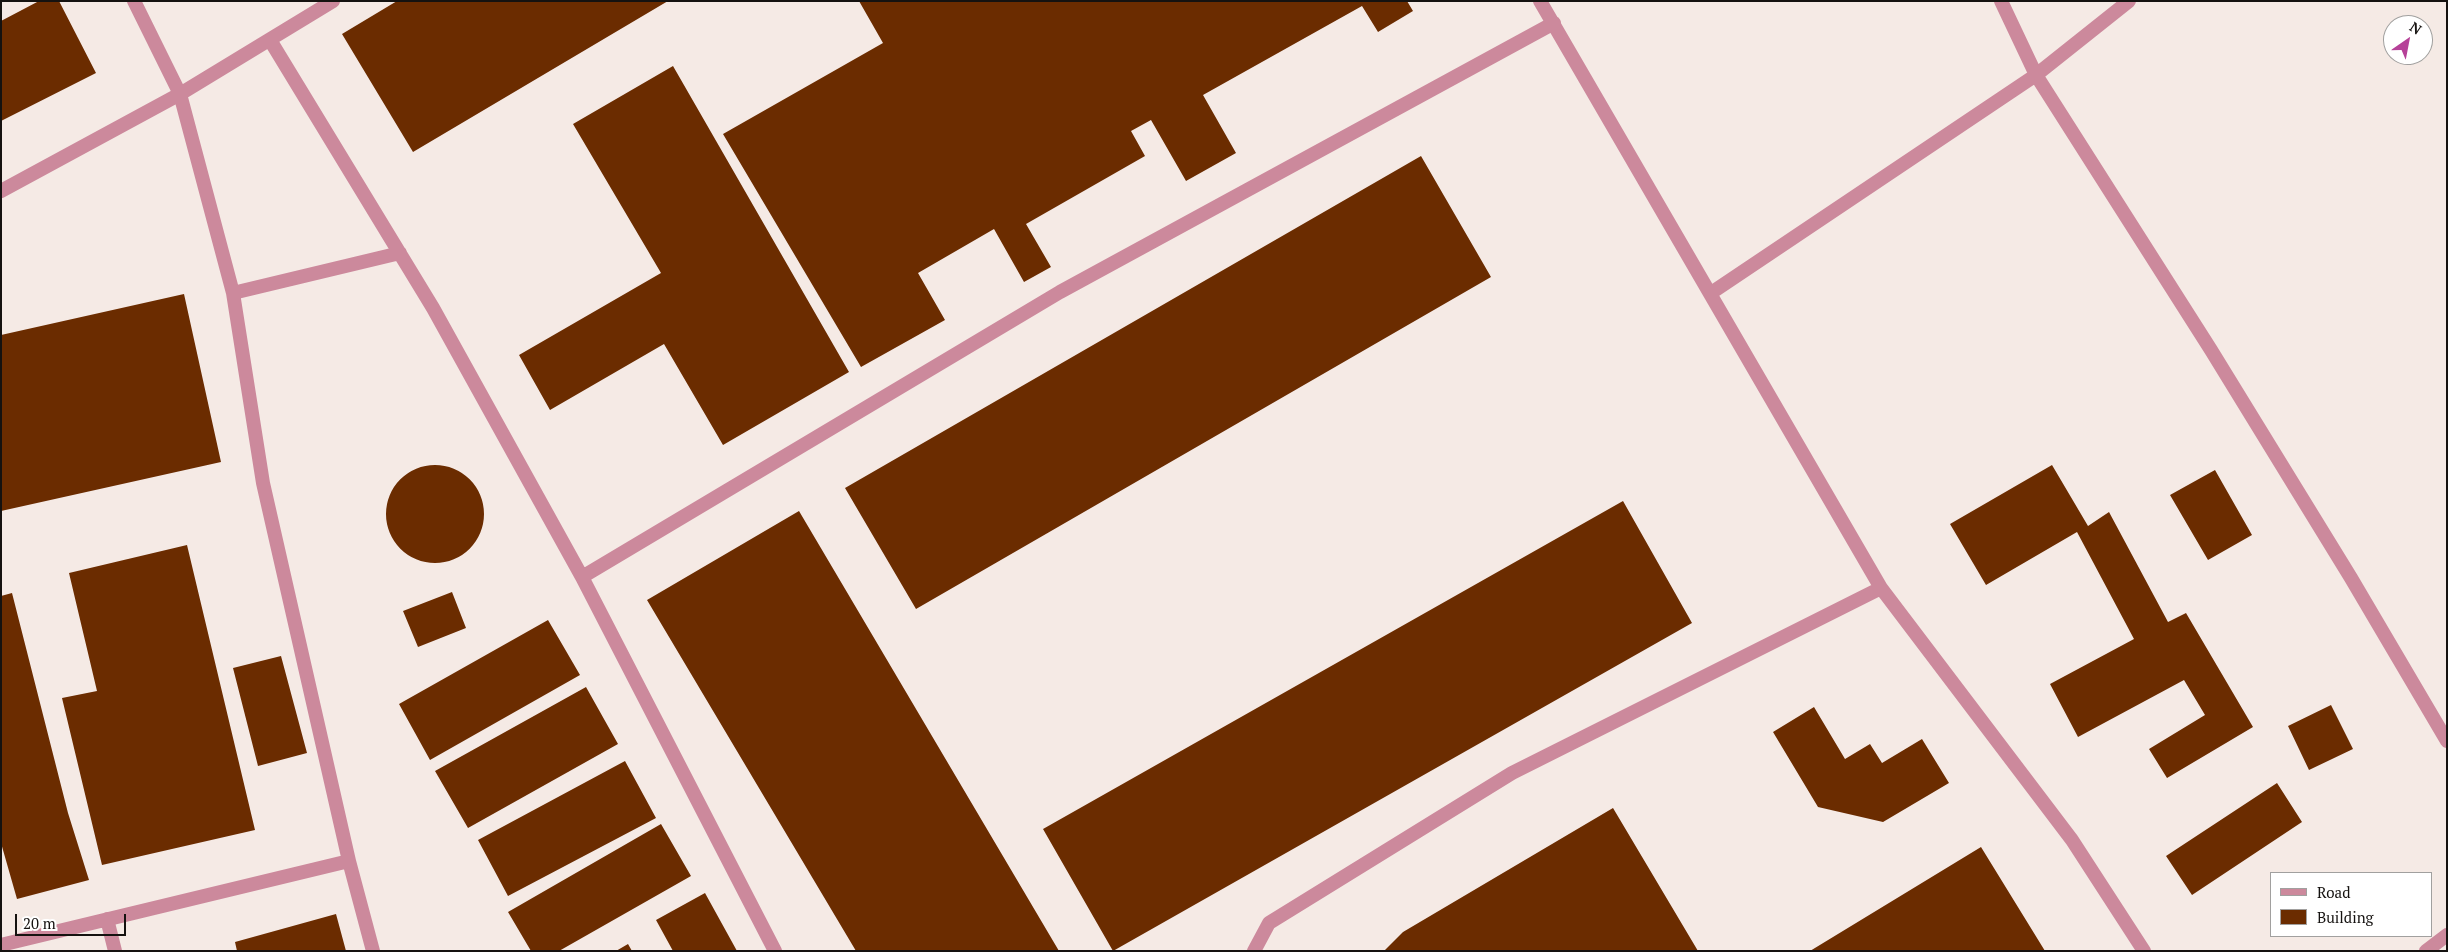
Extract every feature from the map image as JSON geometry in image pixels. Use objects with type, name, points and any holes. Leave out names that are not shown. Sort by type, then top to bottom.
[{"type":"street","points":[[134,1],[180,94],[233,293],[263,483],[349,861],[374,951]]},
{"type":"street","points":[[1,191],[180,94],[333,1]]},
{"type":"street","points":[[1540,1],[1881,588],[2072,840],[2144,951]]},
{"type":"street","points":[[2001,1],[2036,75],[2211,350],[2351,578],[2447,741]]},
{"type":"street","points":[[1711,293],[2036,75],[2129,1]]},
{"type":"street","points":[[582,577],[1060,292],[1554,23]]},
{"type":"street","points":[[270,40],[433,308],[582,577],[775,951]]},
{"type":"street","points":[[233,293],[400,253]]},
{"type":"street","points":[[1254,951],[1269,922],[1512,773],[1881,588]]},
{"type":"street","points":[[1,945],[349,861]]},
{"type":"street","points":[[107,919],[115,951]]},
{"type":"street","points":[[2426,951],[2447,936]]},
{"type":"building","points":[[39,1],[59,1],[96,73],[1,121],[1,21]]},
{"type":"building","points":[[397,1],[668,1],[413,152],[342,34]]},
{"type":"building","points":[[859,1],[1407,1],[1413,11],[1378,32],[1362,6],[1203,95],[1236,153],[1186,181],[1151,120],[1131,131],[1145,156],[1026,224],[1051,267],[1024,282],[994,229],[918,273],[945,320],[861,367],[723,134],[883,43]]},
{"type":"building","points":[[673,66],[849,372],[723,445],[664,344],[550,410],[519,355],[661,273],[573,124]]},
{"type":"building","points":[[1421,156],[1491,277],[916,609],[845,488]]},
{"type":"building","points":[[184,294],[221,462],[1,511],[1,335]]},
{"type":"building","points":[[425,465],[445,465],[454,468],[470,479],[481,495],[484,504],[484,524],[481,533],[470,549],[454,560],[445,563],[425,563],[408,555],[394,541],[386,524],[386,504],[394,487],[408,473]]},
{"type":"building","points":[[2052,465],[2088,526],[2109,512],[2168,622],[2186,613],[2253,727],[2167,778],[2149,749],[2205,715],[2184,680],[2078,737],[2050,684],[2134,639],[2077,532],[1986,585],[1950,524]]},
{"type":"building","points":[[2215,470],[2252,535],[2208,560],[2170,495]]},
{"type":"building","points":[[1623,501],[1692,623],[1113,951],[1043,829]]},
{"type":"building","points":[[799,511],[1059,951],[856,951],[647,600]]},
{"type":"building","points":[[187,545],[255,830],[102,865],[62,698],[97,691],[69,573]]},
{"type":"building","points":[[452,592],[466,628],[418,647],[403,611]]},
{"type":"building","points":[[12,593],[68,813],[89,880],[17,899],[1,843],[1,596]]},
{"type":"building","points":[[548,620],[580,675],[430,760],[399,704]]},
{"type":"building","points":[[281,656],[307,753],[258,766],[233,668]]},
{"type":"building","points":[[586,687],[618,744],[468,828],[435,771]]},
{"type":"building","points":[[2331,705],[2353,749],[2309,770],[2288,726]]},
{"type":"building","points":[[1814,707],[1845,759],[1870,744],[1882,763],[1922,739],[1949,783],[1883,822],[1818,807],[1773,732]]},
{"type":"building","points":[[625,761],[656,818],[508,896],[478,840]]},
{"type":"building","points":[[2277,783],[2302,822],[2192,895],[2166,856]]},
{"type":"building","points":[[1613,808],[1698,951],[1384,951],[1403,932]]},
{"type":"building","points":[[661,824],[691,876],[559,951],[531,951],[508,912]]},
{"type":"building","points":[[1981,847],[2045,951],[1810,951]]},
{"type":"building","points":[[705,893],[737,951],[673,951],[656,920]]},
{"type":"building","points":[[336,914],[346,951],[237,951],[235,942]]},
{"type":"building","points":[[628,944],[632,951],[616,951]]}]
